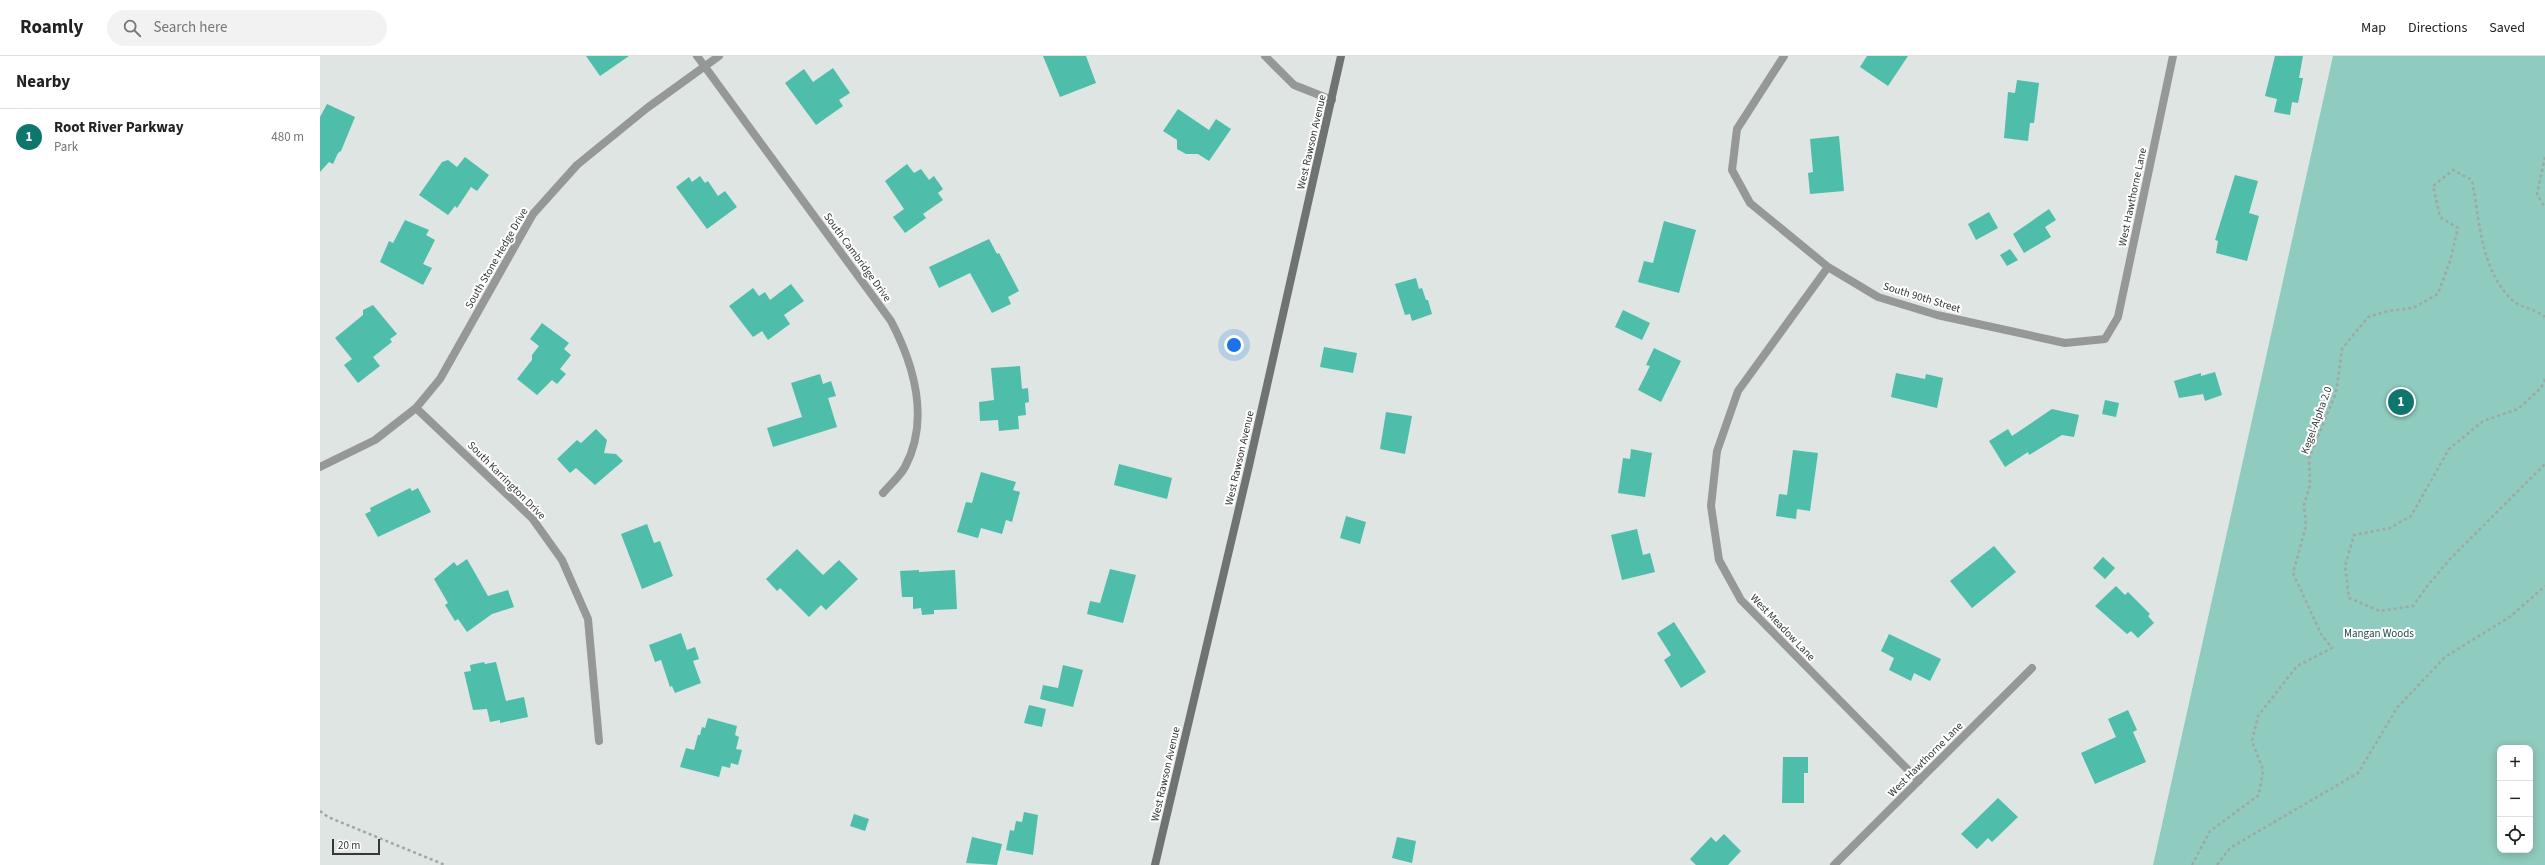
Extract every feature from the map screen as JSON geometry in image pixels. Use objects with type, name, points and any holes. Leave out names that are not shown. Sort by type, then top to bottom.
[{"type":"main road","name":"West Rawson Avenue","points":[[1155,865],[1341,56]]},
{"type":"street","name":"South Cambridge Drive","points":[[697,56],[891,321],[902,342],[916,391],[917,433],[904,468],[883,493]]},
{"type":"street","name":"South Stone Hedge Drive","points":[[320,467],[375,440],[416,408],[440,379],[533,214],[576,165],[647,108],[719,56]]},
{"type":"street","points":[[1265,56],[1294,85],[1332,100]]},
{"type":"street","name":"South 90th Street","points":[[1784,56],[1737,129],[1732,170],[1750,203],[1828,267],[1878,297],[1937,315],[2065,343],[2105,339]]},
{"type":"street","name":"West Hawthorne Lane","points":[[2105,339],[2118,317],[2173,56]]},
{"type":"street","name":"West Meadow Lane","points":[[1828,267],[1738,391],[1717,451],[1711,506],[1719,560],[1741,600],[1919,781]]},
{"type":"street","name":"South Karrington Drive","points":[[416,408],[532,518],[562,560],[588,619],[599,741]]},
{"type":"street","name":"West Hawthorne Lane","points":[[1834,865],[2032,668]]},
{"type":"path","points":[[2545,157],[2537,194],[2545,208]]},
{"type":"path","name":"Kegel-Alpha 2.0","points":[[2192,865],[2210,831],[2258,795],[2263,770],[2252,741],[2258,716],[2297,666],[2332,648],[2321,634],[2293,573],[2306,526],[2304,505],[2310,484],[2309,458],[2336,393],[2342,349],[2368,317],[2388,311],[2413,308],[2438,294],[2450,261],[2458,228],[2440,217],[2433,186],[2453,170],[2472,180],[2481,243],[2494,277],[2513,301],[2545,316]]},
{"type":"path","points":[[2545,379],[2541,388],[2518,409],[2483,422],[2449,449],[2410,516],[2390,528],[2354,535],[2344,566],[2349,598],[2380,611],[2414,606],[2428,585],[2451,558],[2545,464]]},
{"type":"path","points":[[2217,865],[2230,848],[2358,773],[2397,708],[2445,657],[2511,616],[2545,586]]},
{"type":"path","points":[[320,811],[328,818],[391,841],[438,864],[445,865]]},
{"type":"green space","name":"Mangan Woods","points":[[2333,56],[2545,56],[2545,865],[2153,865]]},
{"type":"building","points":[[586,56],[629,56],[600,76]]},
{"type":"building","points":[[1043,56],[1086,56],[1096,83],[1060,97]]},
{"type":"building","points":[[1867,56],[1908,56],[1888,86],[1860,67]]},
{"type":"building","points":[[2275,56],[2303,56],[2299,78],[2303,78],[2298,103],[2292,102],[2290,115],[2274,112],[2277,99],[2265,96]]},
{"type":"building","points":[[833,68],[850,93],[839,100],[843,106],[816,125],[785,83],[804,69],[813,82]]},
{"type":"building","points":[[2017,80],[2039,83],[2034,123],[2030,123],[2028,141],[2004,138],[2008,92],[2015,93]]},
{"type":"building","points":[[327,104],[355,117],[341,151],[338,153],[333,164],[329,162],[320,172],[320,117]]},
{"type":"building","points":[[1178,109],[1209,130],[1216,119],[1231,129],[1209,161],[1198,154],[1186,154],[1177,149],[1177,140],[1163,131]]},
{"type":"building","points":[[1839,136],[1844,191],[1810,194],[1808,173],[1813,172],[1810,139]]},
{"type":"building","points":[[465,157],[489,175],[477,191],[471,187],[457,208],[455,206],[448,215],[419,195],[442,162],[448,160],[457,167]]},
{"type":"building","points":[[907,164],[914,173],[921,169],[929,180],[934,176],[943,189],[938,193],[943,200],[923,214],[926,218],[905,233],[893,217],[904,209],[885,181]]},
{"type":"building","points":[[2235,175],[2258,181],[2249,213],[2259,216],[2247,261],[2216,253],[2218,241],[2215,240]]},
{"type":"building","points":[[700,176],[705,183],[708,181],[718,196],[725,191],[737,207],[707,229],[676,187],[689,177],[692,182]]},
{"type":"building","points":[[2049,209],[2056,220],[2045,227],[2051,237],[2024,253],[2013,234]]},
{"type":"building","points":[[1989,212],[1998,228],[1976,240],[1968,224]]},
{"type":"building","points":[[405,220],[429,230],[426,235],[435,240],[423,264],[432,268],[423,285],[380,262],[389,241],[393,243]]},
{"type":"building","points":[[1664,221],[1696,230],[1679,293],[1638,282],[1644,261],[1653,263]]},
{"type":"building","points":[[989,239],[997,254],[999,253],[1019,291],[1008,297],[1011,304],[992,313],[970,273],[939,288],[929,267]]},
{"type":"building","points":[[2010,249],[2018,260],[2007,266],[2000,255]]},
{"type":"building","points":[[1416,278],[1419,289],[1422,288],[1426,300],[1428,300],[1432,314],[1412,321],[1410,314],[1405,315],[1395,284]]},
{"type":"building","points":[[791,284],[804,301],[784,315],[790,324],[768,340],[762,331],[753,337],[729,306],[753,288],[759,296],[765,292],[770,300]]},
{"type":"building","points":[[373,305],[397,334],[390,339],[392,342],[373,357],[380,366],[358,383],[344,365],[352,359],[335,338],[363,315],[363,310]]},
{"type":"building","points":[[1623,310],[1650,323],[1642,340],[1615,327]]},
{"type":"building","points":[[542,323],[569,343],[564,349],[571,355],[560,369],[566,374],[557,384],[552,380],[537,395],[517,379],[532,360],[532,355],[539,346],[530,339]]},
{"type":"building","points":[[1324,347],[1357,353],[1353,373],[1320,367]]},
{"type":"building","points":[[1654,348],[1681,361],[1661,402],[1638,390],[1650,366],[1646,365]]},
{"type":"building","points":[[1020,366],[1022,389],[1028,388],[1029,402],[1025,403],[1026,415],[1018,416],[1019,429],[999,431],[998,420],[980,421],[979,402],[994,400],[991,368]]},
{"type":"building","points":[[2215,372],[2222,395],[2205,401],[2203,394],[2179,398],[2174,381],[2201,373],[2201,376]]},
{"type":"building","points":[[1896,373],[1925,379],[1926,374],[1943,378],[1937,408],[1891,397]]},
{"type":"building","points":[[820,374],[823,384],[831,381],[836,396],[828,398],[837,427],[773,447],[767,428],[802,417],[791,383]]},
{"type":"building","points":[[2105,400],[2119,403],[2116,417],[2102,414]]},
{"type":"building","points":[[2052,409],[2079,415],[2074,437],[2062,435],[2029,455],[2028,452],[2005,467],[1989,441],[2008,429],[2012,436]]},
{"type":"building","points":[[1386,412],[1412,416],[1405,454],[1380,449]]},
{"type":"building","points":[[596,429],[607,440],[604,453],[616,454],[623,461],[595,485],[576,468],[570,473],[557,459],[577,440],[581,443]]},
{"type":"building","points":[[1631,449],[1652,453],[1645,497],[1618,493],[1623,458],[1630,459]]},
{"type":"building","points":[[1793,450],[1818,453],[1810,511],[1797,509],[1796,519],[1776,516],[1779,494],[1787,495]]},
{"type":"building","points":[[1119,464],[1172,478],[1167,499],[1114,485]]},
{"type":"building","points":[[981,472],[1016,482],[1013,490],[1020,492],[1012,522],[1006,520],[1002,534],[981,528],[978,538],[957,532],[966,502],[972,503]]},
{"type":"building","points":[[410,488],[412,491],[418,488],[431,512],[378,537],[365,514],[371,511],[370,508]]},
{"type":"building","points":[[1346,516],[1366,522],[1360,544],[1340,538]]},
{"type":"building","points":[[647,524],[654,543],[660,541],[673,576],[642,589],[621,534]]},
{"type":"building","points":[[1637,529],[1643,555],[1650,553],[1655,572],[1622,580],[1611,535]]},
{"type":"building","points":[[1994,546],[2016,572],[1972,608],[1950,581]]},
{"type":"building","points":[[797,549],[823,575],[839,560],[858,579],[826,610],[821,605],[809,617],[780,588],[777,591],[766,579]]},
{"type":"building","points":[[2103,557],[2115,568],[2105,579],[2093,568]]},
{"type":"building","points":[[467,559],[488,596],[508,590],[514,607],[492,614],[467,632],[458,619],[455,621],[445,605],[448,603],[434,579],[454,562],[457,566]]},
{"type":"building","points":[[1110,569],[1136,575],[1123,623],[1087,614],[1090,601],[1100,603]]},
{"type":"building","points":[[919,570],[919,572],[955,570],[957,609],[934,610],[934,614],[922,615],[921,608],[913,609],[913,597],[902,597],[900,571]]},
{"type":"building","points":[[2116,586],[2125,595],[2128,592],[2150,614],[2148,616],[2154,623],[2138,638],[2131,631],[2127,634],[2095,606]]},
{"type":"building","points":[[1674,622],[1706,672],[1681,688],[1664,660],[1671,655],[1657,633]]},
{"type":"building","points":[[681,633],[687,650],[695,647],[699,659],[693,661],[701,683],[675,693],[672,686],[670,687],[661,660],[655,662],[649,645]]},
{"type":"building","points":[[1889,634],[1941,659],[1930,681],[1914,673],[1911,681],[1889,670],[1894,658],[1881,651]]},
{"type":"building","points":[[484,662],[485,664],[496,662],[506,701],[524,697],[528,717],[500,723],[500,720],[490,722],[487,709],[473,710],[464,672],[471,671],[470,665]]},
{"type":"building","points":[[1063,665],[1083,670],[1073,707],[1040,699],[1043,685],[1058,688]]},
{"type":"building","points":[[1029,705],[1046,709],[1042,727],[1024,723]]},
{"type":"building","points":[[2128,710],[2137,730],[2133,732],[2146,762],[2095,784],[2081,753],[2116,737],[2108,719]]},
{"type":"building","points":[[708,718],[737,726],[735,735],[739,737],[736,749],[742,750],[738,765],[731,763],[730,768],[722,766],[719,777],[680,767],[686,748],[694,750],[698,735],[700,735],[702,727],[705,728]]},
{"type":"building","points":[[1783,757],[1808,757],[1808,773],[1804,773],[1804,803],[1782,803]]},
{"type":"building","points":[[1998,798],[2018,817],[1992,842],[1988,838],[1977,849],[1961,834]]},
{"type":"building","points":[[1024,812],[1038,815],[1033,855],[1006,850],[1010,830],[1014,831],[1016,821],[1022,822]]},
{"type":"building","points":[[854,814],[869,819],[865,831],[850,826]]},
{"type":"building","points":[[1724,834],[1741,851],[1728,865],[1696,865],[1690,859],[1711,837],[1716,842]]},
{"type":"building","points":[[972,837],[1002,844],[997,865],[966,863]]},
{"type":"building","points":[[1397,837],[1416,841],[1412,863],[1392,858]]},
{"type":"place","name":"Root River Parkway","points":[[2401,402]]}]
